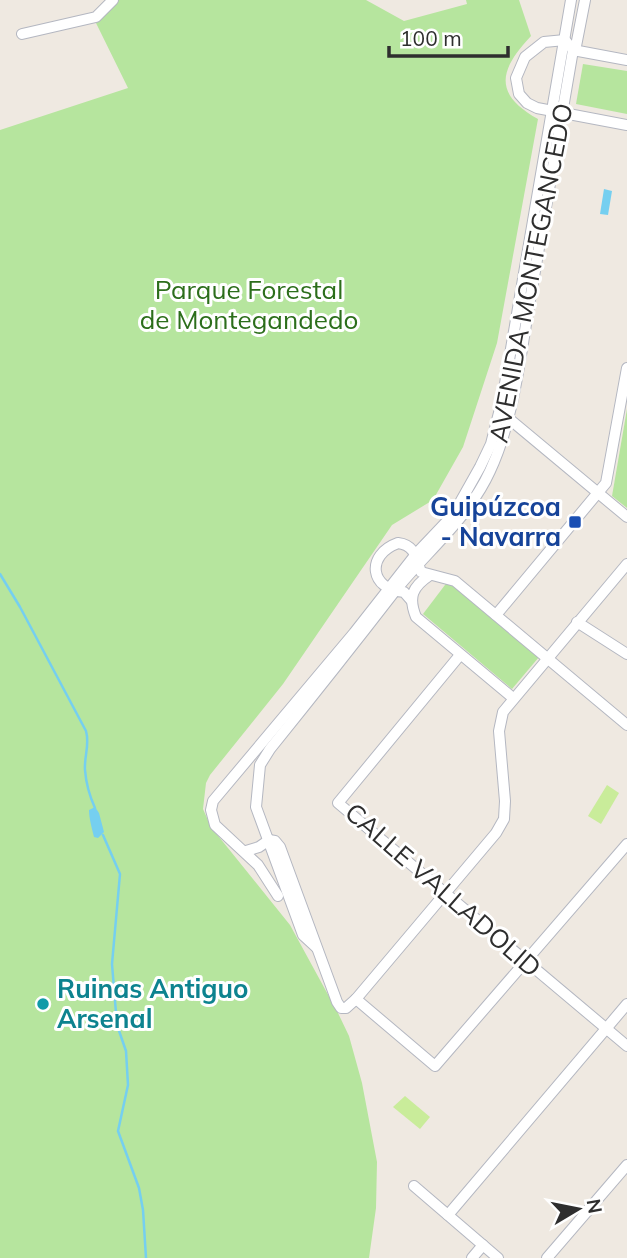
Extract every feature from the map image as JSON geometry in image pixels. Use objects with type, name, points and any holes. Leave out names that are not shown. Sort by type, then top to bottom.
[{"type":"street","points":[[22,34],[96,17],[113,0]]},
{"type":"street","name":"AVENIDA MONTEGANCEDO","points":[[417,559],[452,529],[473,502],[491,471],[507,417],[517,374],[557,112],[571,0]]},
{"type":"street","name":"AVENIDA MONTEGANCEDO","points":[[278,896],[246,852],[215,825],[211,810],[213,801],[453,515],[468,492],[491,444],[502,401],[557,112],[576,46],[585,0]]},
{"type":"street","points":[[627,60],[573,50],[565,40],[544,42],[531,50],[520,64],[516,78],[516,86],[523,99],[537,108],[627,125]]},
{"type":"street","points":[[496,615],[606,483],[627,368]]},
{"type":"street","points":[[507,417],[627,517]]},
{"type":"street","points":[[513,698],[419,620],[411,600],[404,592],[391,590],[379,580],[375,569],[382,553],[398,543],[408,545],[421,572],[455,581],[627,725]]},
{"type":"street","points":[[627,564],[503,712],[499,731],[504,819],[496,833],[356,999],[435,1066],[627,844]]},
{"type":"street","points":[[411,600],[415,587],[430,575]]},
{"type":"street","name":"AVENIDA MONTEGANCEDO","points":[[356,999],[343,1009],[337,1002],[280,847],[275,841],[268,840],[256,807],[258,775],[270,750],[353,648],[391,590]]},
{"type":"street","points":[[577,622],[627,654]]},
{"type":"street","name":"CALLE VALLADOLID","points":[[460,655],[338,803],[627,1045]]},
{"type":"street","points":[[245,761],[258,775]]},
{"type":"street","points":[[246,852],[268,840]]},
{"type":"street","points":[[448,1215],[627,1004]]},
{"type":"street","points":[[547,1258],[627,1165]]},
{"type":"street","points":[[414,1186],[498,1258]]},
{"type":"street","points":[[472,1258],[483,1245]]},
{"type":"green space","name":"Parque Forestal de Montegandedo","points":[[111,0],[366,0],[404,21],[467,4],[466,0],[519,0],[531,36],[512,60],[506,81],[513,100],[538,119],[497,343],[463,447],[433,500],[392,525],[283,684],[206,783],[203,809],[211,827],[290,925],[349,1036],[362,1083],[377,1162],[376,1208],[369,1258],[0,1258],[0,130],[128,88],[96,23]]},
{"type":"green space","points":[[583,64],[627,71],[627,114],[576,104]]},
{"type":"green space","points":[[627,409],[627,508],[612,496]]},
{"type":"green space","points":[[448,581],[539,657],[512,689],[423,614]]},
{"type":"green space","points":[[607,785],[619,793],[601,824],[588,816]]},
{"type":"green space","points":[[405,1096],[430,1117],[420,1129],[393,1107]]},
{"type":"water","points":[[604,189],[612,191],[608,215],[600,214]]},
{"type":"water","points":[[95,807],[104,832],[98,838],[94,837],[89,813],[89,810]]},
{"type":"waterway","points":[[0,574],[86,731],[86,775],[95,808]]},
{"type":"waterway","points":[[103,835],[120,874],[112,964],[117,1025],[126,1051],[128,1085],[118,1131],[139,1188],[146,1258]]},
{"type":"place","name":"Guipúzcoa - Navarra","points":[[575,522]]},
{"type":"place","name":"Ruinas Antiguo Arsenal","points":[[43,1004]]}]
